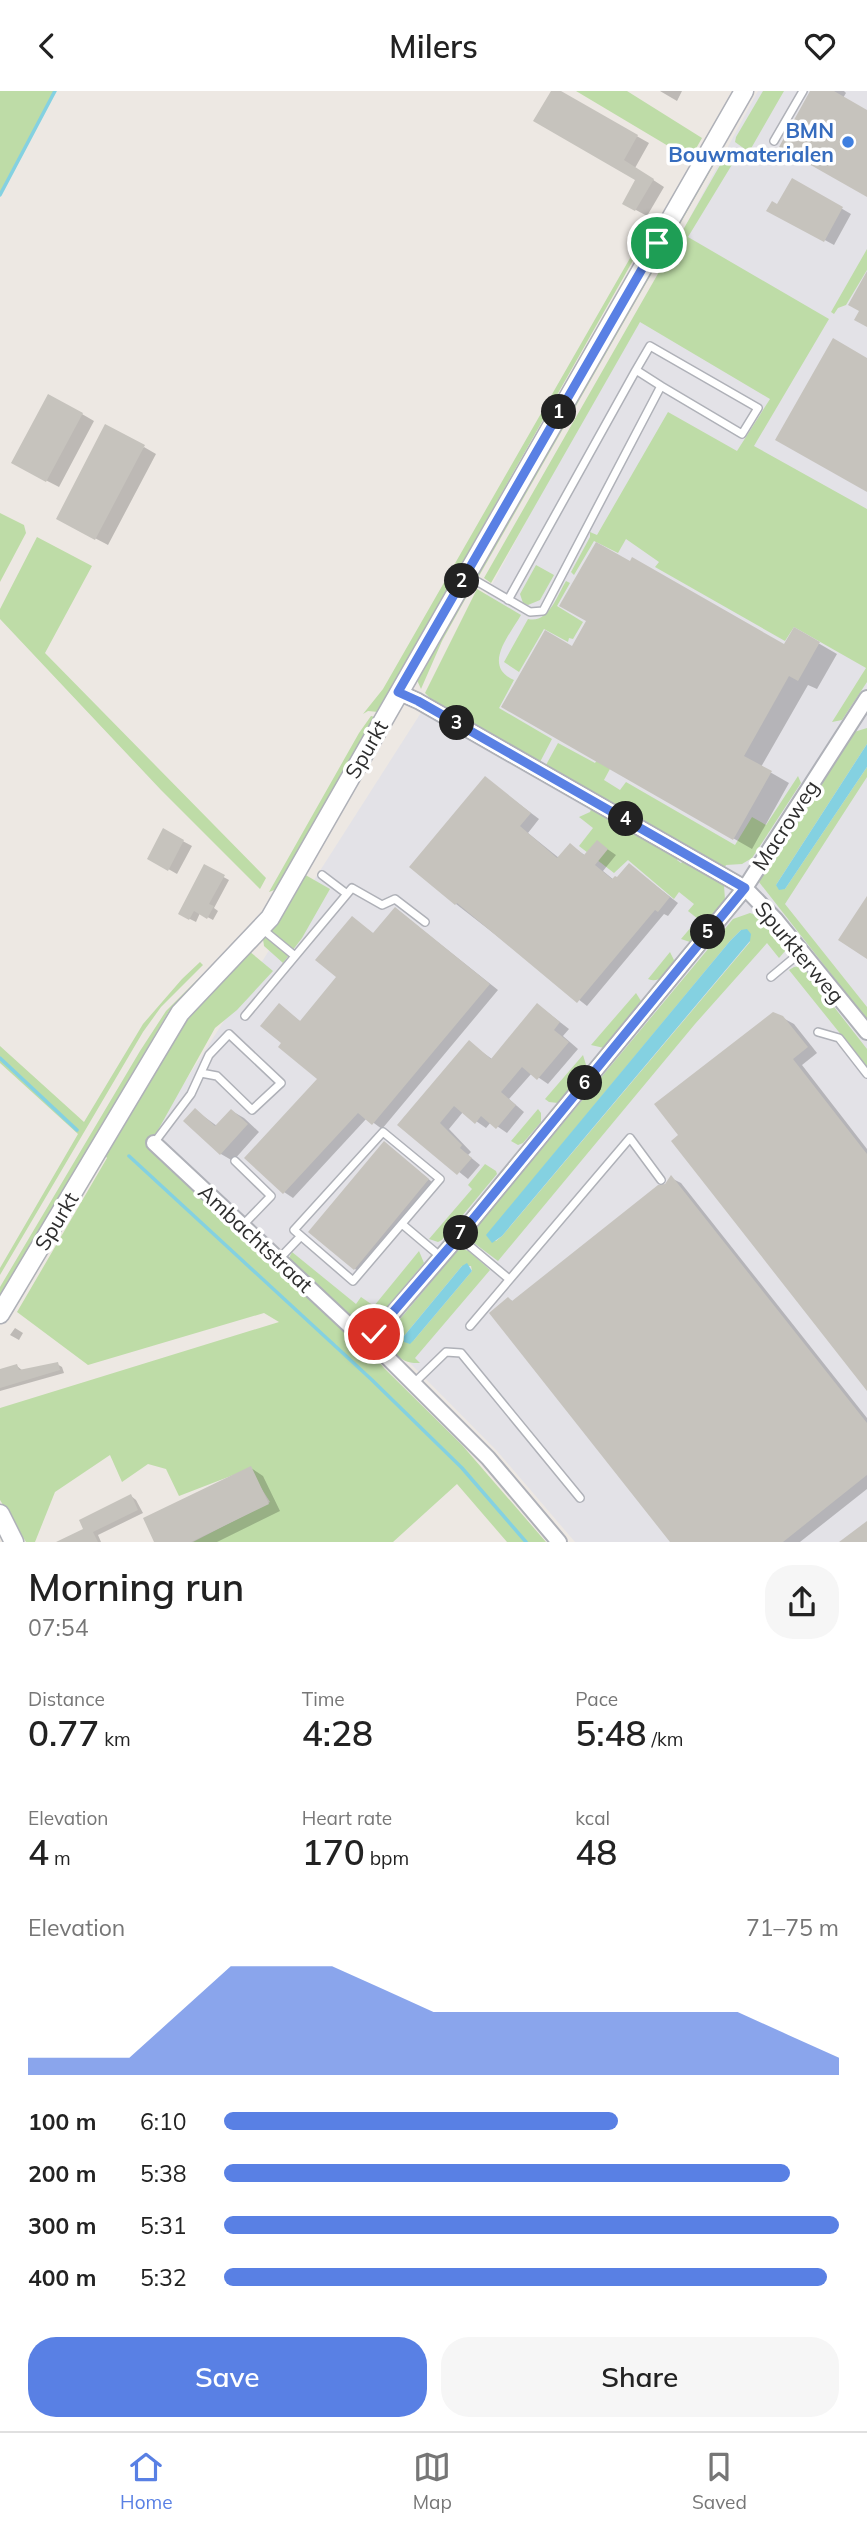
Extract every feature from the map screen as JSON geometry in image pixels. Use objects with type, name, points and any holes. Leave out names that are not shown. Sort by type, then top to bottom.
[{"type":"street","name":"Spurkt","points":[[0,1314],[180,1013],[270,918],[744,91]]},
{"type":"street","name":"Spurkterweg","points":[[398,692],[745,888],[867,1032]]},
{"type":"street","name":"Macroweg","points":[[374,1334],[459,1236],[745,888],[867,698]]},
{"type":"street","name":"Ambachtstraat","points":[[154,1143],[353,1329],[374,1334]]},
{"type":"street","points":[[374,1334],[381,1351],[488,1458],[559,1542]]},
{"type":"street","points":[[0,1514],[12,1542]]},
{"type":"street","points":[[0,1532],[12,1542]]},
{"type":"lane","points":[[774,141],[803,91]]},
{"type":"lane","points":[[508,600],[636,370],[650,346],[758,408],[742,434],[636,370]]},
{"type":"lane","points":[[466,575],[530,613],[543,611],[662,386]]},
{"type":"lane","points":[[322,875],[347,894]]},
{"type":"lane","points":[[245,1016],[352,888],[382,905],[395,899],[425,922]]},
{"type":"lane","points":[[261,928],[295,956]]},
{"type":"lane","points":[[771,977],[801,952]]},
{"type":"lane","points":[[818,1032],[839,1038],[867,1074]]},
{"type":"lane","points":[[154,1143],[191,1094],[209,1055],[229,1034],[281,1083],[252,1109],[217,1076],[201,1073]]},
{"type":"lane","points":[[383,1132],[440,1179],[354,1281],[301,1236],[294,1230],[383,1132]]},
{"type":"lane","points":[[470,1326],[630,1138],[661,1179]]},
{"type":"lane","points":[[235,1161],[271,1196],[243,1225]]},
{"type":"lane","points":[[402,1224],[441,1257]]},
{"type":"lane","points":[[279,1259],[301,1236]]},
{"type":"lane","points":[[459,1236],[509,1279]]},
{"type":"lane","points":[[413,1384],[446,1352],[461,1353],[580,1498]]},
{"type":"shaded area","points":[[758,91],[867,91],[867,1542],[575,1542],[497,1451],[402,1355],[151,1135],[431,697],[427,692],[487,594]]},
{"type":"green space","points":[[0,91],[54,91],[0,193]]},
{"type":"green space","points":[[576,91],[627,91],[702,138],[690,159]]},
{"type":"green space","points":[[763,91],[784,91],[749,152],[735,142],[736,137]]},
{"type":"green space","points":[[716,150],[721,152],[479,576],[475,570]]},
{"type":"green space","points":[[727,153],[732,157],[733,163],[688,237],[829,319],[754,446],[867,509],[867,682],[842,720],[832,722],[866,668],[794,627],[785,641],[655,567],[659,562],[626,539],[618,553],[594,541],[574,575],[571,572],[590,537],[590,532],[597,535],[668,412],[737,451],[770,399],[640,322],[491,583],[484,578]]},
{"type":"green space","points":[[641,239],[644,241],[378,712],[368,711],[363,714],[383,689]]},
{"type":"green space","points":[[867,249],[867,270],[846,305],[838,308],[834,314],[831,312]]},
{"type":"green space","points":[[0,513],[24,525],[26,533],[0,582]]},
{"type":"green space","points":[[37,537],[92,566],[45,653],[266,878],[260,889],[161,790],[0,619],[0,609]]},
{"type":"green space","points":[[536,565],[554,575],[540,600],[528,605],[523,603],[520,594]]},
{"type":"green space","points":[[566,581],[570,583],[557,606],[583,622],[573,639],[569,638],[568,642],[544,629],[519,672],[504,662],[528,619],[541,617],[546,613]]},
{"type":"green space","points":[[470,586],[472,587],[442,641],[421,689],[417,671]]},
{"type":"green space","points":[[477,589],[521,615],[501,650],[500,667],[514,680],[499,708],[552,739],[540,762],[425,693]]},
{"type":"green space","points":[[371,716],[375,717],[277,889],[269,892],[359,733]]},
{"type":"green space","points":[[867,728],[867,744],[776,885],[785,889],[867,767],[867,777],[785,904],[867,1007],[867,1020],[759,882],[761,873],[771,863],[854,732]]},
{"type":"green space","points":[[558,743],[595,763],[606,746],[618,754],[604,780],[620,790],[626,782],[735,845],[752,817],[766,825],[798,776],[801,783],[752,858],[742,864],[725,867],[546,765]]},
{"type":"green space","points":[[592,807],[679,856],[677,860],[681,863],[684,860],[724,885],[725,900],[695,939],[690,942],[681,939],[698,919],[688,911],[694,904],[679,892],[674,899],[628,860],[614,873],[579,846],[593,828],[579,817],[590,812]]},
{"type":"green space","points":[[302,873],[330,889],[302,938],[283,963],[264,946],[263,939]]},
{"type":"green space","points":[[750,913],[756,915],[786,950],[779,958],[767,943],[695,1024],[498,1261],[474,1243],[471,1237],[474,1230],[733,919]],"holes":[[[741,930],[750,942],[502,1236],[496,1241],[487,1235],[730,941]]]},
{"type":"green space","points":[[249,951],[273,971],[237,1010],[215,1028],[148,1148],[349,1334],[369,1342],[375,1357],[384,1368],[462,1445],[546,1542],[507,1542],[457,1484],[393,1542],[193,1542],[270,1502],[249,1469],[179,1496],[166,1469],[148,1464],[122,1482],[110,1455],[55,1492],[35,1542],[26,1542],[0,1500],[0,1408],[279,1322],[264,1313],[88,1365],[17,1312],[107,1158],[103,1152],[191,1008]]},
{"type":"green space","points":[[670,952],[675,962],[669,970],[657,980],[648,979]]},
{"type":"green space","points":[[200,962],[203,965],[161,1007],[143,1032],[0,1275],[0,1268],[78,1134],[0,1063],[0,1046],[84,1122],[143,1024]]},
{"type":"green space","points":[[802,966],[867,1049],[867,1067],[789,970]]},
{"type":"green space","points":[[205,972],[169,1011],[0,1300],[0,1287],[140,1051],[166,1011]]},
{"type":"green space","points":[[636,993],[641,1001],[604,1048],[591,1045]]},
{"type":"green space","points":[[583,1055],[587,1068],[558,1103],[545,1099]]},
{"type":"green space","points":[[538,1109],[541,1122],[523,1143],[518,1145],[511,1141]]},
{"type":"green space","points":[[485,1164],[497,1174],[442,1240],[438,1242],[429,1239],[472,1189],[468,1185]]},
{"type":"green space","points":[[419,1251],[424,1263],[377,1319],[368,1323],[355,1322],[289,1258],[292,1252],[356,1304],[361,1297],[374,1306]]},
{"type":"green space","points":[[457,1251],[469,1251],[490,1270],[415,1358],[420,1363],[401,1359],[392,1345],[390,1331]],"holes":[[[462,1266],[471,1266],[472,1271],[414,1340],[405,1342],[404,1336]]]},
{"type":"water","points":[[867,744],[867,767],[785,889],[779,890],[776,885]]},
{"type":"water","points":[[747,929],[751,934],[750,941],[502,1236],[492,1243],[486,1235],[730,941],[741,930]]},
{"type":"water","points":[[467,1263],[472,1271],[414,1340],[410,1344],[404,1342],[404,1336]]},
{"type":"building","points":[[551,91],[561,91],[638,135],[624,160],[654,179],[635,211],[622,204],[635,180],[533,121]]},
{"type":"building","points":[[810,91],[834,91],[867,110],[867,197],[779,147]]},
{"type":"building","points":[[792,178],[843,207],[824,242],[766,211],[772,201],[777,204]]},
{"type":"building","points":[[867,271],[867,327],[854,320],[859,311],[848,305]]},
{"type":"building","points":[[833,338],[867,358],[867,492],[775,440]]},
{"type":"building","points":[[48,394],[83,413],[46,482],[11,463]]},
{"type":"building","points":[[105,424],[145,445],[95,540],[56,519]]},
{"type":"building","points":[[596,542],[630,561],[632,557],[784,644],[794,627],[820,642],[798,681],[789,676],[744,756],[772,771],[733,840],[501,707],[545,630],[572,646],[586,621],[559,606]]},
{"type":"building","points":[[485,776],[531,813],[520,826],[557,858],[570,843],[584,855],[597,840],[608,849],[595,865],[612,879],[629,863],[670,897],[658,912],[655,910],[577,1003],[457,903],[455,905],[409,867]]},
{"type":"building","points":[[163,828],[184,840],[168,871],[147,859]]},
{"type":"building","points":[[204,864],[225,875],[209,904],[214,906],[207,919],[194,911],[189,920],[178,914]]},
{"type":"building","points":[[867,896],[867,959],[838,940]]},
{"type":"building","points":[[395,907],[490,984],[372,1125],[358,1113],[283,1194],[244,1158],[317,1079],[278,1047],[281,1043],[260,1026],[279,1003],[300,1021],[336,977],[315,960],[352,916],[373,933]]},
{"type":"building","points":[[537,1003],[560,1022],[554,1030],[569,1042],[537,1080],[522,1067],[501,1092],[516,1105],[496,1129],[481,1116],[475,1124],[454,1106],[440,1123],[462,1145],[460,1148],[472,1158],[457,1175],[397,1125],[469,1040],[491,1059]]},
{"type":"building","points":[[773,1012],[783,1016],[808,1047],[793,1059],[867,1154],[867,1391],[671,1141],[678,1135],[654,1104]]},
{"type":"building","points":[[195,1108],[215,1126],[231,1109],[248,1124],[220,1155],[183,1121]]},
{"type":"building","points":[[384,1141],[429,1179],[354,1270],[308,1232]]},
{"type":"building","points":[[671,1175],[867,1423],[867,1475],[783,1542],[670,1542],[489,1313],[508,1297],[512,1301],[658,1185],[665,1184]]},
{"type":"building","points":[[58,1362],[60,1370],[0,1388],[0,1369],[17,1364],[19,1370]]},
{"type":"building","points":[[251,1466],[269,1504],[191,1542],[154,1542],[143,1518]]},
{"type":"building","points":[[131,1494],[138,1510],[93,1532],[98,1542],[56,1542],[83,1529],[79,1520]]},
{"type":"building","points":[[867,1521],[867,1542],[839,1542]]},
{"type":"waterway","points":[[0,195],[55,91]]},
{"type":"waterway","points":[[0,1058],[77,1130]]},
{"type":"waterway","points":[[129,1156],[372,1380],[462,1468],[526,1542]]},
{"type":"place","name":"BMN Bouwmaterialen","points":[[848,142]]},
{"type":"route","points":[[374,1334],[459,1236],[745,888],[398,692],[657,243]]}]
